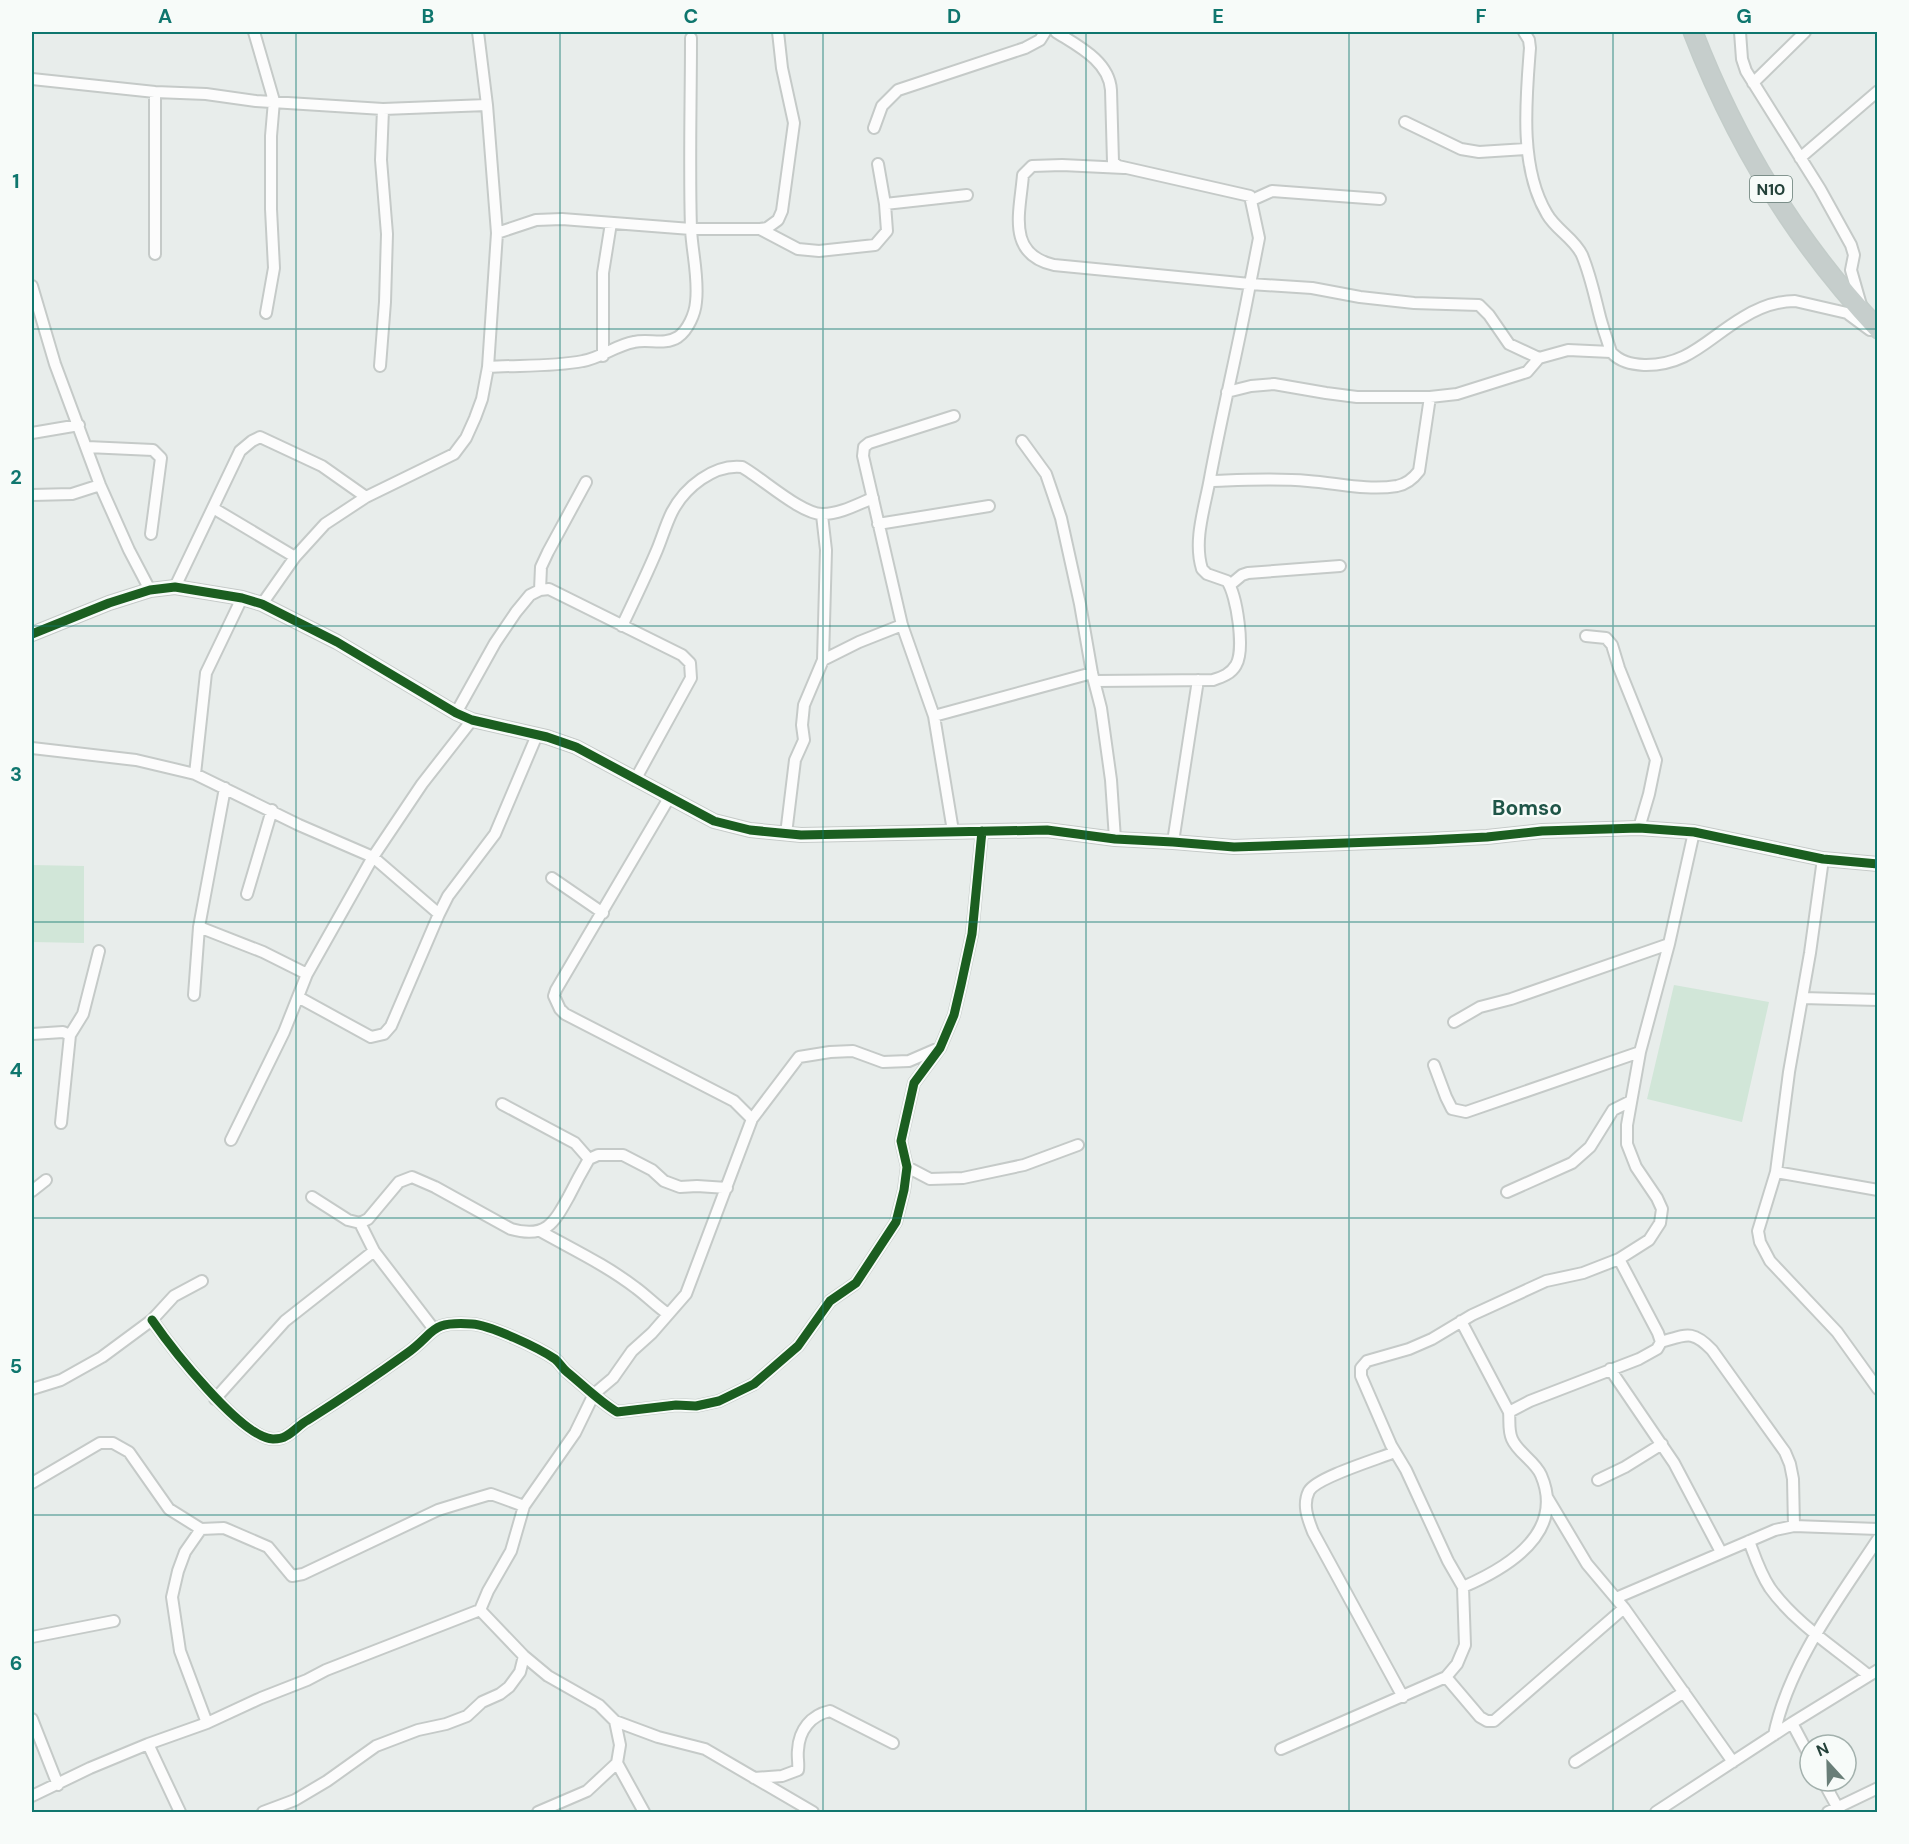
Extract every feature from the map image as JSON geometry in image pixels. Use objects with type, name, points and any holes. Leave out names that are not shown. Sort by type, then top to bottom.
[{"type":"highway","name":"N10","points":[[1694,32],[1718,90],[1769,186],[1817,256],[1878,328]]},
{"type":"street","points":[[254,32],[274,101],[271,136],[274,268],[266,313]]},
{"type":"street","points":[[262,604],[295,557],[325,524],[366,497],[454,454],[466,438],[475,418],[482,399],[488,367],[497,233],[487,105],[478,32]]},
{"type":"street","points":[[497,233],[536,220],[562,219],[691,229],[767,228],[778,220],[782,211],[794,123],[782,68],[778,32]]},
{"type":"street","points":[[874,128],[882,106],[898,90],[1025,48],[1040,40],[1046,32]]},
{"type":"street","points":[[1056,32],[1082,49],[1107,72],[1111,80],[1113,162],[1124,168]]},
{"type":"street","points":[[1524,32],[1529,40],[1530,48],[1526,99],[1527,149],[1534,181],[1547,214],[1572,239],[1581,252],[1588,269],[1611,352],[1617,358],[1635,364],[1650,365],[1676,361],[1743,317],[1786,301],[1847,313],[1878,335]]},
{"type":"street","points":[[1740,32],[1742,59],[1753,83],[1825,197],[1851,245],[1854,255],[1851,270],[1863,313]]},
{"type":"street","points":[[1753,83],[1805,32]]},
{"type":"street","points":[[488,367],[585,361],[603,356],[630,342],[645,339],[668,341],[678,337],[684,331],[694,315],[697,300],[691,229],[691,38]]},
{"type":"street","points":[[32,79],[155,92],[206,94],[382,109],[487,105]]},
{"type":"street","points":[[1800,158],[1878,91]]},
{"type":"street","points":[[154,254],[155,92]]},
{"type":"street","points":[[380,366],[387,234],[381,160],[382,109]]},
{"type":"street","points":[[1405,122],[1461,149],[1479,152],[1527,149]]},
{"type":"street","points":[[760,229],[798,249],[819,251],[875,245],[887,231],[878,164]]},
{"type":"street","points":[[934,716],[1093,677],[1198,680],[1224,676],[1233,670],[1240,655],[1237,615],[1230,585],[1227,581],[1207,574],[1202,569],[1200,538],[1227,392],[1250,284],[1259,238],[1252,200],[1246,194],[1124,168],[1032,166],[1023,175],[1018,235],[1028,252],[1042,262],[1250,284],[1312,288],[1360,297],[1414,303],[1479,304],[1509,344],[1539,358]]},
{"type":"street","points":[[1252,200],[1272,191],[1380,199]]},
{"type":"street","points":[[885,204],[967,195]]},
{"type":"street","points":[[603,356],[603,273],[611,223]]},
{"type":"street","points":[[32,286],[56,364],[100,485],[150,590]]},
{"type":"street","points":[[1227,392],[1251,386],[1274,384],[1357,397],[1430,397],[1457,394],[1527,372],[1539,358],[1568,350],[1611,352]]},
{"type":"street","points":[[1210,480],[1308,481],[1366,488],[1406,483],[1413,479],[1419,471],[1430,397]]},
{"type":"street","points":[[953,831],[934,716],[902,625],[863,456],[864,447],[869,443],[954,416]]},
{"type":"street","points":[[32,433],[79,425]]},
{"type":"street","points":[[176,587],[240,451],[245,445],[260,437],[322,466],[366,497]]},
{"type":"street","points":[[1022,441],[1046,474],[1061,518],[1101,708],[1111,780],[1115,839]]},
{"type":"street","points":[[87,447],[153,450],[161,458],[151,534]]},
{"type":"street","points":[[622,626],[672,510],[692,487],[712,473],[735,466],[742,467],[800,506],[822,515],[838,512],[873,498]]},
{"type":"street","points":[[540,590],[541,567],[586,482]]},
{"type":"street","points":[[32,495],[72,494],[100,485]]},
{"type":"street","points":[[878,524],[989,506]]},
{"type":"street","points":[[213,508],[295,557]]},
{"type":"street","points":[[786,834],[795,760],[804,740],[802,725],[804,705],[823,660],[826,550],[822,515]]},
{"type":"street","points":[[1230,585],[1248,573],[1340,566]]},
{"type":"street","points":[[32,634],[109,603],[150,590],[176,587],[242,598],[262,604],[337,642],[456,713],[472,720],[537,735],[576,747],[714,821],[730,826],[786,834],[851,835],[1047,830],[1115,839],[1234,847],[1639,828],[1694,832],[1823,859],[1878,864]]},
{"type":"street","points":[[456,713],[495,643],[516,612],[530,595],[549,589],[686,658],[690,663],[691,678],[635,780]]},
{"type":"street","points":[[195,774],[206,673],[242,598]]},
{"type":"street","points":[[823,660],[859,642],[902,625]]},
{"type":"street","points":[[1586,636],[1606,638],[1612,645],[1656,760],[1639,828]]},
{"type":"street","points":[[1173,842],[1198,680]]},
{"type":"street","points":[[231,1140],[284,1032],[307,974],[373,857],[407,806],[472,720]]},
{"type":"street","points":[[298,997],[371,1036],[384,1034],[391,1026],[448,896],[495,834],[537,735]]},
{"type":"street","points":[[32,748],[136,760],[195,774],[299,825],[373,857],[439,914]]},
{"type":"street","points":[[194,995],[199,927],[225,788]]},
{"type":"street","points":[[669,798],[554,996],[565,1014],[734,1101],[752,1119]]},
{"type":"street","points":[[247,894],[272,810]]},
{"type":"street","points":[[152,1320],[174,1351],[215,1399],[259,1435],[272,1439],[285,1437],[411,1351],[433,1328],[447,1323],[475,1324],[510,1336],[556,1360],[565,1371],[616,1412],[676,1405],[696,1406],[719,1401],[754,1384],[798,1346],[830,1301],[856,1283],[896,1222],[907,1167],[901,1141],[914,1083],[940,1048],[954,1015],[972,934],[982,831]]},
{"type":"street","points":[[1281,1749],[1446,1677],[1457,1664],[1465,1645],[1462,1587],[1395,1452],[1361,1376],[1361,1368],[1367,1361],[1409,1349],[1432,1339],[1461,1321],[1546,1281],[1583,1273],[1619,1259],[1649,1240],[1660,1223],[1662,1209],[1636,1167],[1627,1144],[1627,1125],[1640,1052],[1670,944],[1694,832]]},
{"type":"street","points":[[1823,859],[1789,1072],[1776,1172],[1758,1231],[1764,1251],[1837,1332],[1878,1389]]},
{"type":"street","points":[[552,878],[603,913]]},
{"type":"street","points":[[199,927],[263,952],[307,974]]},
{"type":"street","points":[[1454,1022],[1480,1007],[1511,999],[1670,944]]},
{"type":"street","points":[[61,1123],[70,1035],[83,1014],[99,951]]},
{"type":"street","points":[[1802,998],[1878,999]]},
{"type":"street","points":[[32,1034],[63,1032],[70,1035]]},
{"type":"street","points":[[32,1796],[90,1768],[207,1723],[326,1670],[480,1610],[511,1551],[524,1506],[575,1433],[594,1394],[613,1378],[632,1351],[652,1333],[686,1294],[752,1119],[799,1057],[853,1051],[883,1062],[909,1061],[940,1048]]},
{"type":"street","points":[[1434,1065],[1452,1109],[1466,1112],[1640,1052]]},
{"type":"street","points":[[1507,1192],[1572,1163],[1590,1147],[1613,1110],[1631,1101]]},
{"type":"street","points":[[502,1104],[575,1143],[589,1159]]},
{"type":"street","points":[[907,1167],[930,1179],[963,1178],[1024,1165],[1078,1144]]},
{"type":"street","points":[[312,1197],[348,1220],[360,1223],[368,1219],[399,1182],[412,1177],[435,1186],[512,1229],[525,1233],[540,1231],[553,1223],[589,1159],[598,1155],[623,1155],[652,1170],[664,1181],[680,1187],[727,1188]]},
{"type":"street","points":[[1776,1172],[1878,1190]]},
{"type":"street","points":[[32,1191],[46,1180]]},
{"type":"street","points":[[360,1223],[374,1251],[433,1328]]},
{"type":"street","points":[[540,1231],[593,1260],[637,1288],[654,1305],[668,1314]]},
{"type":"street","points":[[215,1399],[285,1321],[374,1251]]},
{"type":"street","points":[[1619,1259],[1661,1342]]},
{"type":"street","points":[[32,1389],[61,1380],[102,1358],[152,1320],[174,1296],[202,1281]]},
{"type":"street","points":[[1461,1321],[1509,1412],[1509,1430],[1513,1441],[1541,1474],[1547,1497],[1587,1564],[1624,1608],[1733,1762]]},
{"type":"street","points":[[1509,1412],[1530,1401],[1657,1349],[1661,1342],[1688,1335],[1701,1338],[1772,1431],[1785,1452],[1790,1464],[1794,1496],[1794,1526]]},
{"type":"street","points":[[1610,1369],[1674,1462],[1721,1552]]},
{"type":"street","points":[[32,1483],[100,1443],[113,1443],[129,1452],[168,1509],[201,1529],[224,1528],[267,1547],[292,1576],[297,1576],[438,1510],[464,1502],[491,1494],[524,1506]]},
{"type":"street","points":[[1598,1480],[1625,1467],[1662,1444]]},
{"type":"street","points":[[1395,1452],[1321,1480],[1309,1491],[1305,1513],[1313,1532],[1403,1697]]},
{"type":"street","points":[[1462,1587],[1510,1562],[1533,1541],[1545,1518],[1547,1497]]},
{"type":"street","points":[[1616,1598],[1775,1530],[1794,1526],[1878,1529]]},
{"type":"street","points":[[201,1529],[185,1552],[172,1597],[180,1651],[207,1723]]},
{"type":"street","points":[[1774,1736],[1785,1695],[1816,1633],[1878,1539]]},
{"type":"street","points":[[1656,1812],[1873,1673],[1816,1633],[1779,1600],[1769,1586],[1749,1541]]},
{"type":"street","points":[[1446,1677],[1480,1717],[1487,1721],[1494,1721],[1624,1608]]},
{"type":"street","points":[[480,1610],[524,1656],[548,1676],[599,1705],[615,1721],[658,1737],[705,1749],[813,1812]]},
{"type":"street","points":[[32,1636],[114,1621]]},
{"type":"street","points":[[264,1812],[295,1800],[327,1781],[376,1746],[418,1730],[446,1724],[467,1716],[482,1702],[509,1687],[520,1671],[524,1656]]},
{"type":"street","points":[[1575,1762],[1684,1692]]},
{"type":"street","points":[[753,1778],[782,1776],[798,1770],[800,1735],[811,1719],[820,1713],[830,1711],[893,1743]]},
{"type":"street","points":[[32,1719],[58,1785]]},
{"type":"street","points":[[615,1721],[620,1744],[617,1763],[644,1812]]},
{"type":"street","points":[[1792,1723],[1798,1734]]},
{"type":"street","points":[[148,1744],[180,1812]]},
{"type":"street","points":[[538,1812],[586,1791],[617,1763]]},
{"type":"street","points":[[1828,1793],[1835,1811],[1878,1788]]},
{"type":"green space","points":[[32,865],[84,866],[84,943],[32,942]]},
{"type":"green space","points":[[1674,985],[1769,1002],[1742,1122],[1647,1099]]},
{"type":"cycle path","points":[[32,634],[109,603],[150,590],[175,587],[242,598],[262,604],[337,642],[456,713],[472,720],[547,737],[576,747],[714,821],[750,830],[801,835],[1047,830],[1115,839],[1234,847],[1428,840],[1542,831],[1639,828],[1694,832],[1823,859],[1878,864]]},
{"type":"cycle path","points":[[152,1320],[190,1369],[225,1408],[259,1435],[273,1439],[289,1434],[416,1347],[434,1330],[447,1324],[480,1325],[538,1349],[555,1359],[591,1393],[617,1412],[676,1405],[696,1406],[719,1401],[754,1384],[798,1346],[830,1301],[856,1283],[896,1222],[907,1167],[901,1141],[914,1083],[940,1048],[954,1015],[961,985],[972,934],[982,831]]},
{"type":"district","name":"Bomso","points":[[1527,808]]}]
